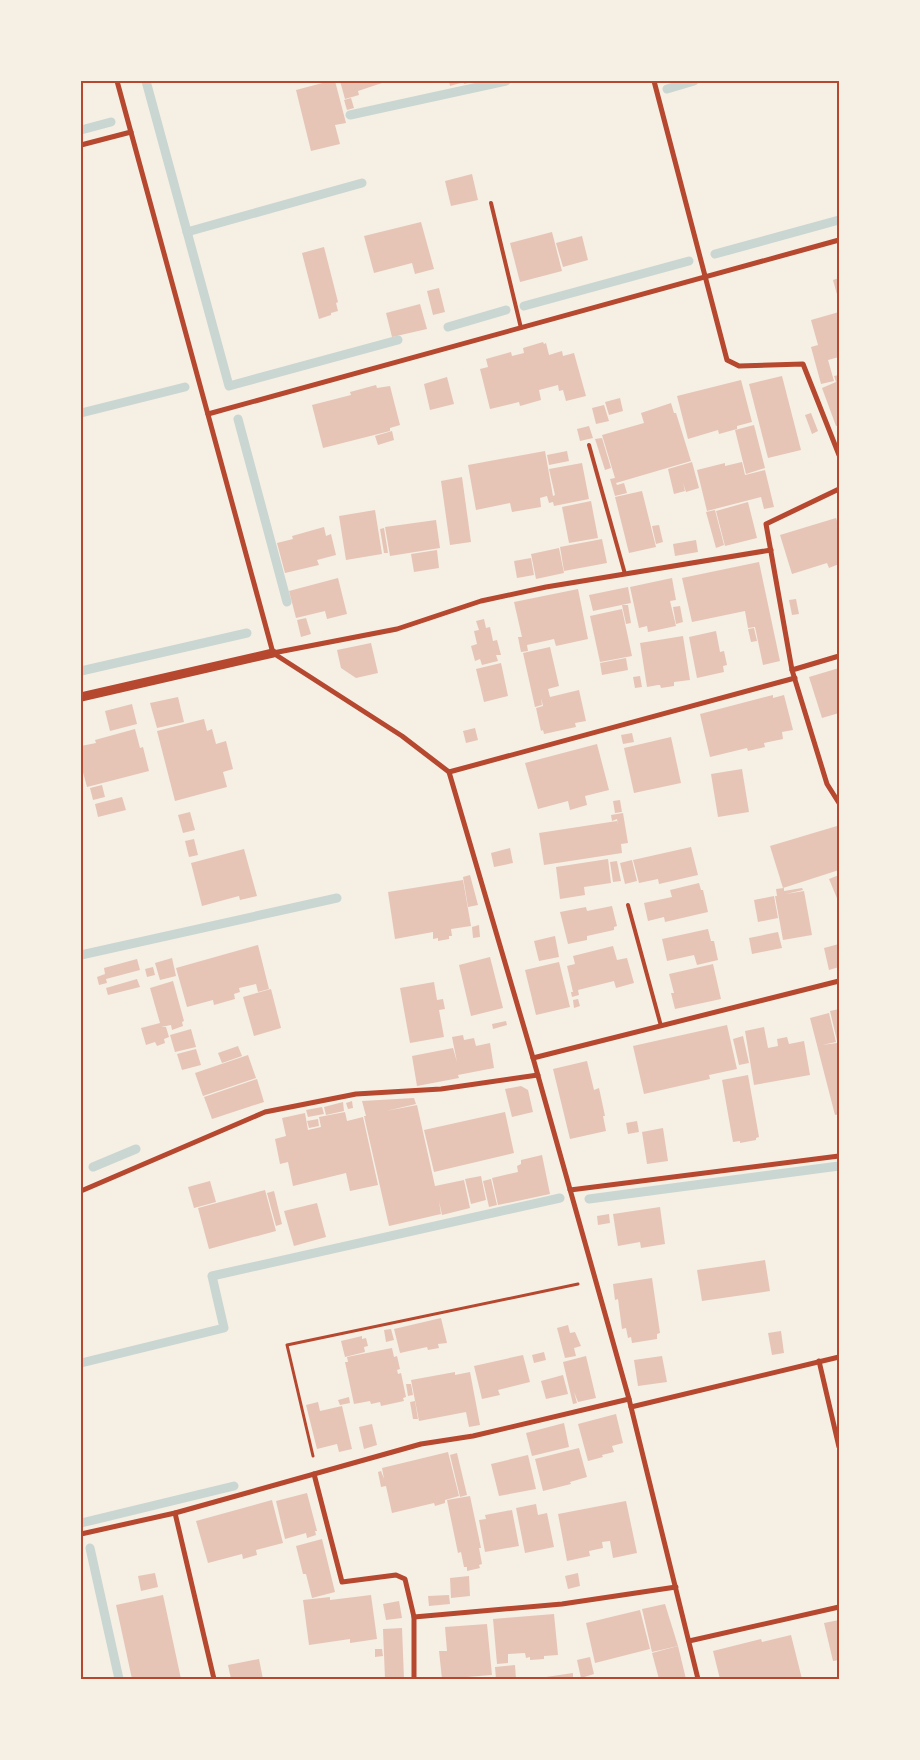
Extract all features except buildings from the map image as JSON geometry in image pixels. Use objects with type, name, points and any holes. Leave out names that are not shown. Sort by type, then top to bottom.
[{"type":"street","points":[[117,81],[273,653],[402,736],[449,772],[538,1075],[629,1399],[698,1679]]},
{"type":"street","points":[[654,81],[727,360],[739,366],[803,364],[839,455]]},
{"type":"street","points":[[81,145],[131,132]]},
{"type":"street","points":[[208,414],[839,240]]},
{"type":"street","points":[[839,489],[766,524],[792,670],[826,784],[839,803]]},
{"type":"street","points":[[81,697],[273,653],[397,630],[481,601],[546,587],[771,550]]},
{"type":"street","points":[[792,670],[839,656]]},
{"type":"street","points":[[449,772],[795,678]]},
{"type":"street","points":[[533,1058],[839,981]]},
{"type":"street","points":[[81,1191],[265,1112],[356,1094],[441,1090],[538,1075]]},
{"type":"street","points":[[570,1190],[839,1156]]},
{"type":"street","points":[[631,1407],[839,1356]]},
{"type":"street","points":[[819,1361],[839,1447]]},
{"type":"street","points":[[81,1534],[176,1513],[421,1444],[473,1436],[629,1399]]},
{"type":"street","points":[[315,1474],[342,1582],[396,1575],[405,1580],[414,1617],[414,1679]]},
{"type":"street","points":[[176,1513],[214,1679]]},
{"type":"street","points":[[414,1617],[562,1604],[676,1587]]},
{"type":"street","points":[[689,1641],[839,1607]]},
{"type":"lane","points":[[491,203],[521,328]]},
{"type":"lane","points":[[589,445],[625,574]]},
{"type":"lane","points":[[628,905],[661,1026]]},
{"type":"path","points":[[315,1474],[287,1345],[596,1280]]},
{"type":"waterway","points":[[146,81],[229,386],[398,340]]},
{"type":"waterway","points":[[350,115],[506,81]]},
{"type":"waterway","points":[[667,89],[694,81]]},
{"type":"waterway","points":[[81,130],[111,122]]},
{"type":"waterway","points":[[187,232],[362,183]]},
{"type":"waterway","points":[[715,254],[839,220]]},
{"type":"waterway","points":[[524,306],[689,261]]},
{"type":"waterway","points":[[448,327],[506,310]]},
{"type":"waterway","points":[[81,413],[185,387]]},
{"type":"waterway","points":[[238,419],[287,602]]},
{"type":"waterway","points":[[81,671],[247,633]]},
{"type":"waterway","points":[[81,955],[337,898]]},
{"type":"waterway","points":[[93,1167],[136,1149]]},
{"type":"waterway","points":[[589,1199],[839,1166]]},
{"type":"waterway","points":[[81,1363],[224,1328],[212,1276],[560,1198]]},
{"type":"waterway","points":[[81,1523],[234,1486]]},
{"type":"waterway","points":[[90,1548],[119,1679]]}]
